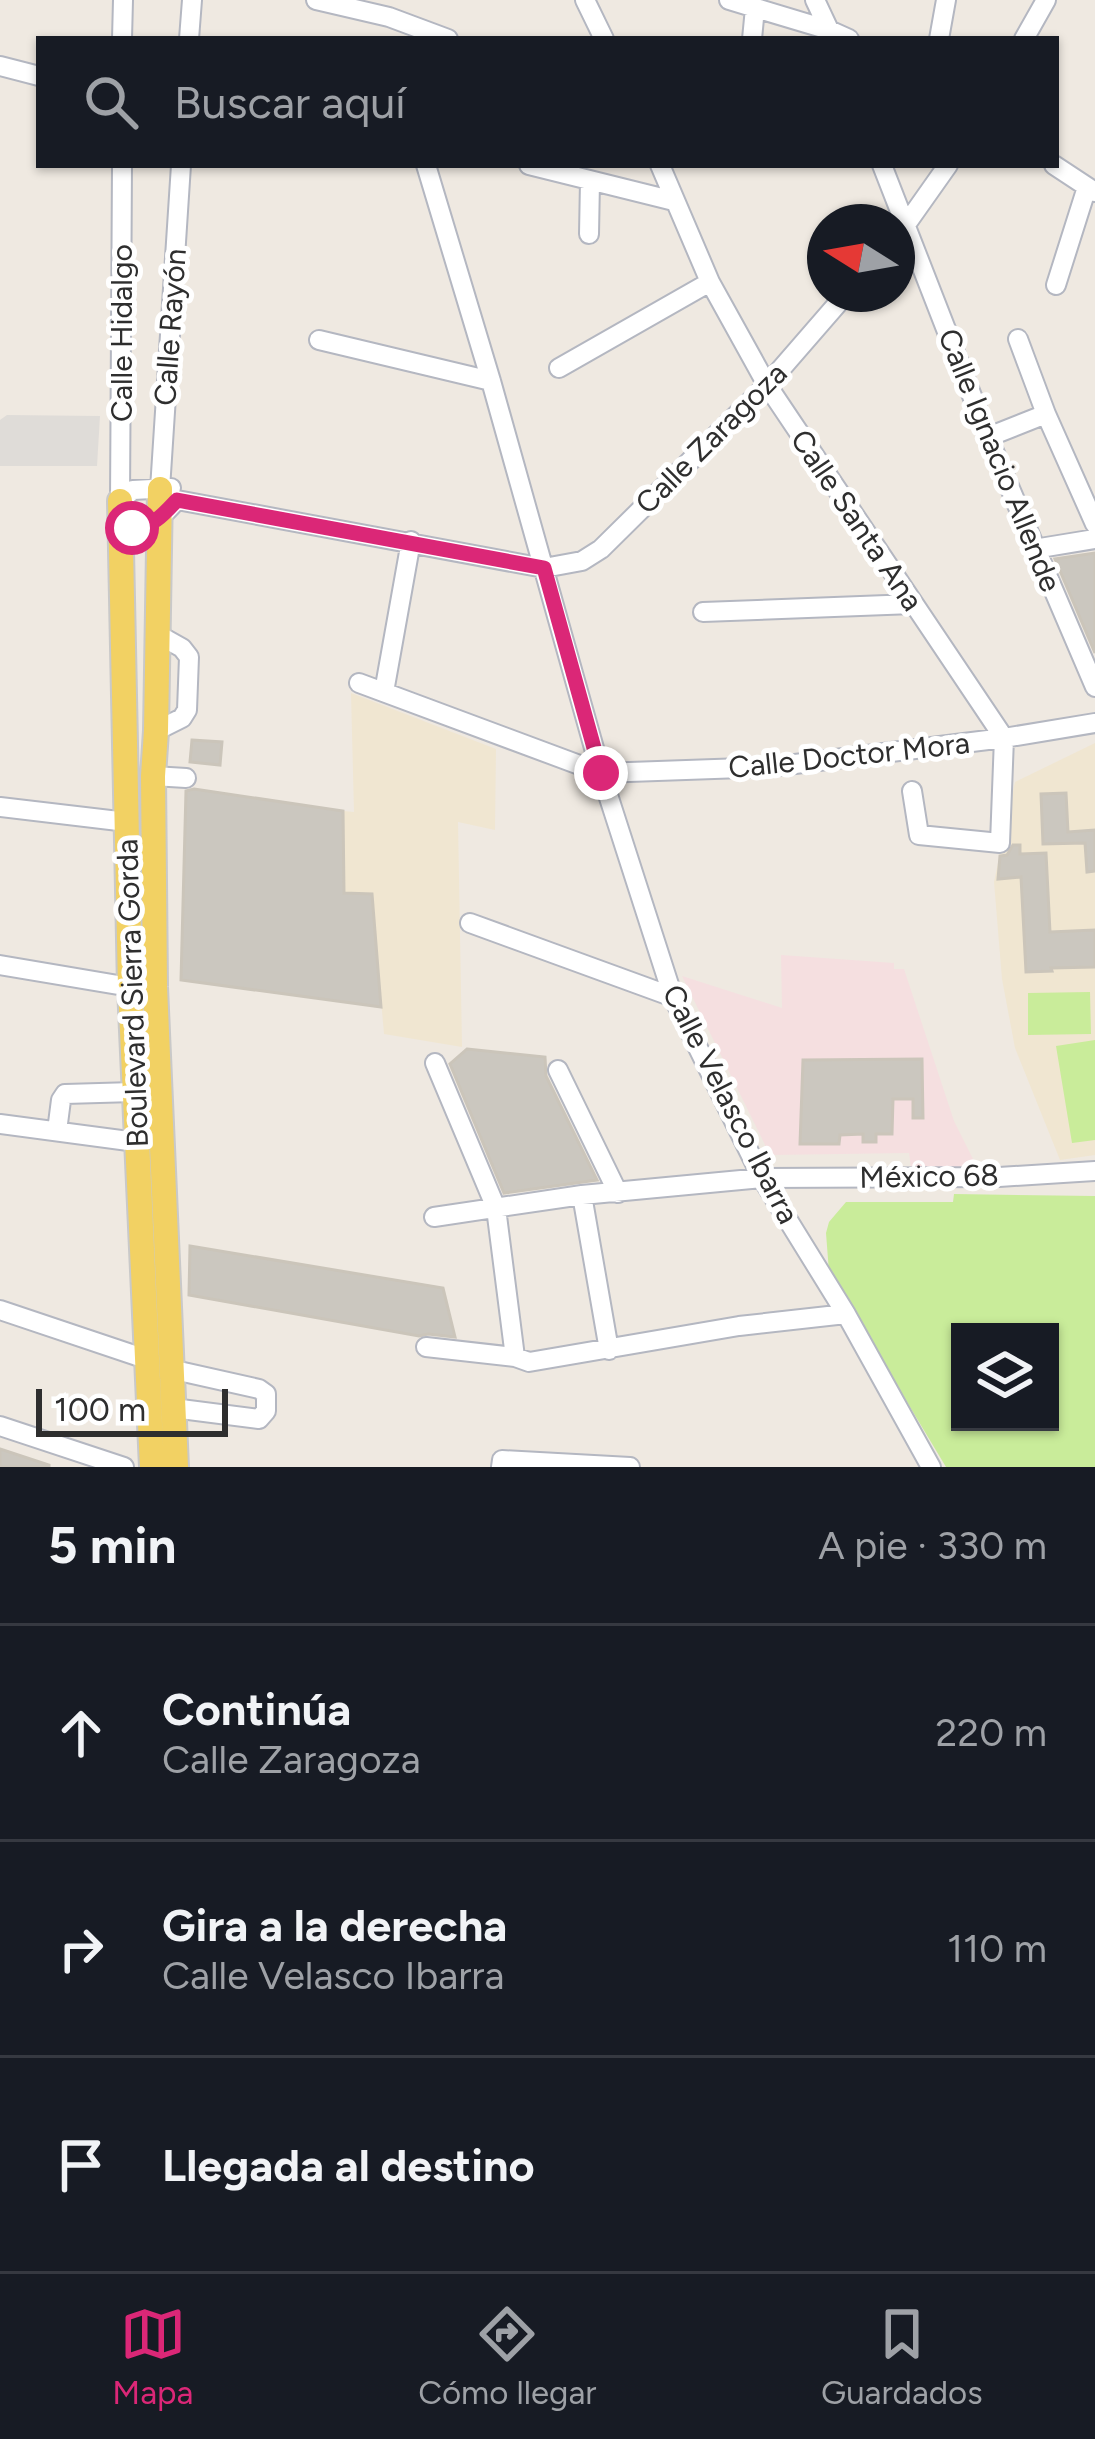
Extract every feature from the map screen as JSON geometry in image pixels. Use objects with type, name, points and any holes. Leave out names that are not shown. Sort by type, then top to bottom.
[{"type":"main road","name":"Boulevard Sierra Gorda","points":[[152,1467],[158,1364],[153,776],[160,489]]},
{"type":"main road","name":"Boulevard Sierra Gorda","points":[[121,510],[136,1142],[158,1364],[172,1408],[176,1467]]},
{"type":"main road","points":[[123,563],[158,563]]},
{"type":"main road","points":[[126,778],[153,776]]},
{"type":"street","points":[[122,36],[123,0]]},
{"type":"street","points":[[189,36],[192,0]]},
{"type":"street","points":[[316,0],[389,17],[440,36]]},
{"type":"street","points":[[586,0],[603,36]]},
{"type":"street","points":[[729,0],[831,34]]},
{"type":"street","points":[[815,0],[831,34]]},
{"type":"street","points":[[940,36],[946,0]]},
{"type":"street","points":[[1026,36],[1046,0]]},
{"type":"street","points":[[752,36],[755,8]]},
{"type":"street","points":[[389,17],[393,36]]},
{"type":"street","points":[[0,67],[36,75]]},
{"type":"street","name":"Calle Hidalgo","points":[[121,510],[122,168]]},
{"type":"street","name":"Calle Rayón","points":[[160,489],[181,168]]},
{"type":"street","name":"Calle Velasco Ibarra","points":[[426,168],[549,562],[601,773],[673,998],[762,1178],[846,1314],[931,1467]]},
{"type":"street","points":[[540,168],[674,201]]},
{"type":"street","name":"Calle Santa Ana","points":[[661,168],[710,282],[767,385],[1004,738]]},
{"type":"street","name":"Calle Ignacio Allende","points":[[883,168],[893,204]]},
{"type":"street","points":[[915,211],[946,168]]},
{"type":"street","points":[[1056,284],[1091,189],[1059,168]]},
{"type":"street","points":[[589,234],[590,181]]},
{"type":"street","name":"Calle Ignacio Allende","points":[[915,264],[1095,687]]},
{"type":"street","points":[[559,368],[710,282]]},
{"type":"street","name":"Calle Zaragoza","points":[[549,562],[582,560],[601,549],[767,385],[830,312]]},
{"type":"street","points":[[1018,339],[1095,524]]},
{"type":"street","points":[[320,340],[491,381]]},
{"type":"street","points":[[988,437],[1046,414]]},
{"type":"street","points":[[173,488],[549,562],[177,500],[159,519],[139,528],[126,525],[121,510],[133,490],[173,488]]},
{"type":"street","points":[[1034,549],[1095,539]]},
{"type":"street","points":[[384,692],[411,542]]},
{"type":"street","points":[[703,612],[914,604]]},
{"type":"street","points":[[359,683],[601,773]]},
{"type":"street","name":"Calle Doctor Mora","points":[[601,773],[771,767],[1095,723]]},
{"type":"street","points":[[913,791],[919,835],[1000,843],[1004,738]]},
{"type":"street","points":[[153,776],[186,778]]},
{"type":"street","points":[[0,807],[127,822]]},
{"type":"street","points":[[470,923],[673,998]]},
{"type":"street","points":[[0,965],[130,987]]},
{"type":"street","points":[[435,1063],[496,1208],[514,1357]]},
{"type":"street","points":[[558,1070],[618,1192]]},
{"type":"street","points":[[57,1131],[65,1094],[134,1091]]},
{"type":"street","points":[[0,1124],[136,1142]]},
{"type":"street","name":"México 68","points":[[434,1217],[582,1195],[762,1178],[999,1177],[1095,1171]]},
{"type":"street","points":[[582,1195],[609,1350]]},
{"type":"street","points":[[0,1310],[158,1364],[259,1388],[266,1394],[266,1411],[259,1419],[172,1408]]},
{"type":"street","points":[[426,1347],[514,1357],[529,1363],[739,1326],[846,1314]]},
{"type":"street","points":[[3,1433],[85,1467]]},
{"type":"street","points":[[3,1433],[124,1467]]},
{"type":"street","points":[[501,1467],[502,1460],[630,1467]]},
{"type":"shaded area","points":[[7,415],[100,416],[97,466],[0,466],[0,420]]},
{"type":"shaded area","points":[[351,693],[496,749],[495,830],[458,822],[462,1047],[384,1034],[372,895],[344,893],[343,811],[354,812]]},
{"type":"shaded area","points":[[1095,743],[1095,1155],[1060,1160],[1015,1048],[1002,979],[994,882],[1015,782]]},
{"type":"shaded area","points":[[781,955],[894,963],[894,969],[904,969],[954,1121],[978,1169],[911,1168],[909,1153],[770,1155],[682,976],[782,1008]]},
{"type":"green space","points":[[1090,992],[1091,1034],[1028,1035],[1028,993]]},
{"type":"green space","points":[[1095,1040],[1095,1140],[1072,1143],[1056,1046]]},
{"type":"green space","points":[[954,1194],[1095,1196],[1095,1467],[946,1467],[829,1272],[826,1233],[846,1202],[953,1202]]},
{"type":"building","points":[[1095,553],[1095,653],[1055,559]]},
{"type":"building","points":[[192,740],[222,742],[220,765],[190,762]]},
{"type":"building","points":[[186,791],[343,811],[344,893],[372,894],[381,1007],[181,980]]},
{"type":"building","points":[[1066,793],[1068,832],[1095,830],[1095,871],[1087,872],[1085,843],[1043,844],[1041,794]]},
{"type":"building","points":[[1013,845],[1020,845],[1020,854],[1046,853],[1050,932],[1095,930],[1095,967],[1026,972],[1021,877],[998,879],[1000,856],[1007,855]]},
{"type":"building","points":[[467,1049],[545,1057],[546,1076],[597,1180],[504,1193],[450,1064]]},
{"type":"building","points":[[922,1059],[923,1118],[913,1118],[913,1099],[893,1099],[892,1134],[876,1134],[876,1142],[863,1142],[863,1134],[840,1135],[839,1144],[800,1144],[803,1060]]},
{"type":"building","points":[[190,1246],[443,1288],[455,1337],[419,1336],[189,1295]]},
{"type":"building","points":[[0,1449],[49,1465],[49,1467],[0,1467]]},
{"type":"route","points":[[132,528],[159,519],[177,500],[544,568],[601,773]]}]
